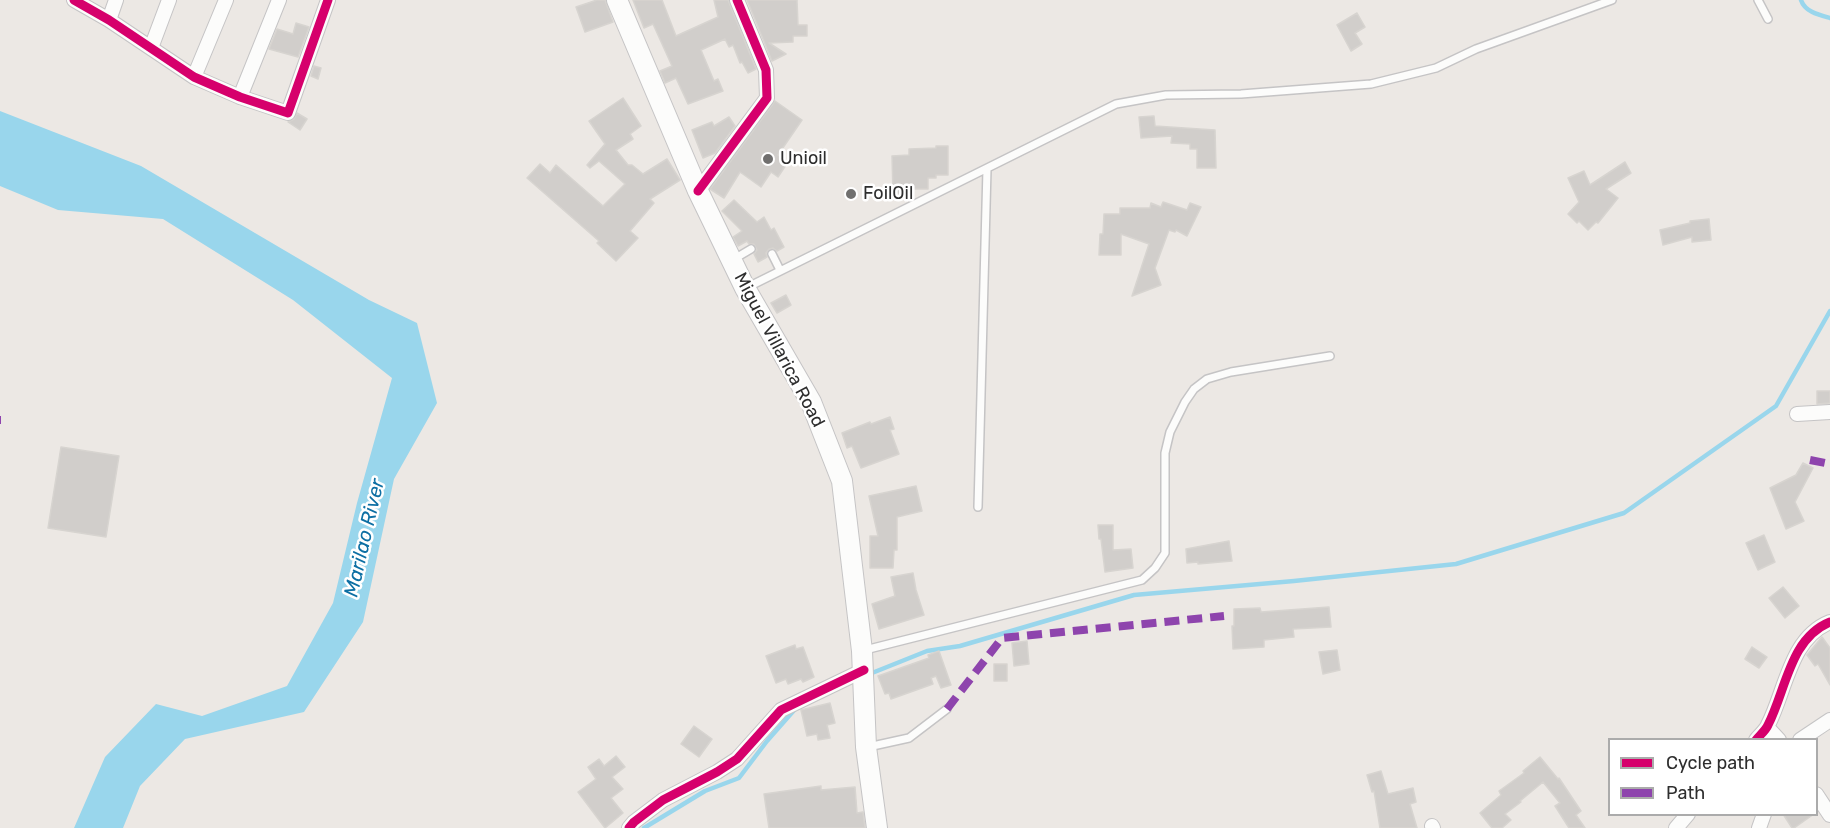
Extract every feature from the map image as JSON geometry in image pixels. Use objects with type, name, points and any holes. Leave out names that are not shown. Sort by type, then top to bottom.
[{"type":"main road","name":"Miguel Villarica Road","points":[[616,0],[698,191],[745,288],[811,402],[842,481],[863,660],[866,747],[877,828]]},
{"type":"street","points":[[74,0],[109,20],[194,77],[288,113],[328,0]]},
{"type":"street","points":[[109,20],[116,0]]},
{"type":"street","points":[[151,48],[169,0]]},
{"type":"street","points":[[194,77],[226,0]]},
{"type":"street","points":[[240,96],[279,0]]},
{"type":"street","points":[[698,191],[767,98],[766,70],[737,0]]},
{"type":"street","points":[[1797,414],[1830,412]]},
{"type":"street","points":[[1758,738],[1767,727],[1794,658],[1805,639],[1819,626],[1830,622]]},
{"type":"street","points":[[629,828],[663,800],[737,759],[781,710],[863,660]]},
{"type":"street","points":[[1803,738],[1830,720]]},
{"type":"street","points":[[1767,727],[1777,738]]},
{"type":"street","points":[[1818,797],[1830,815]]},
{"type":"street","points":[[1676,828],[1686,816]]},
{"type":"lane","points":[[745,288],[1116,104],[1166,95],[1241,94],[1371,84],[1436,68],[1476,49],[1612,0]]},
{"type":"lane","points":[[1758,0],[1768,19]]},
{"type":"lane","points":[[978,507],[987,169]]},
{"type":"lane","points":[[732,260],[751,249]]},
{"type":"lane","points":[[772,254],[780,270]]},
{"type":"lane","points":[[863,660],[1142,580],[1155,568],[1165,553],[1165,453],[1170,432],[1194,389],[1207,379],[1231,372],[1330,356]]},
{"type":"lane","points":[[866,747],[909,738],[947,709]]},
{"type":"water","name":"Marilao River","points":[[0,111],[141,166],[369,300],[417,323],[437,403],[394,479],[363,622],[304,712],[185,739],[140,786],[123,828],[74,828],[105,757],[156,704],[202,716],[287,686],[333,603],[357,503],[392,378],[293,300],[163,219],[58,210],[0,186]]},
{"type":"building","points":[[597,0],[605,0],[613,22],[585,32],[576,7]]},
{"type":"building","points":[[633,0],[662,0],[676,36],[718,17],[714,0],[728,0],[756,69],[748,73],[742,62],[740,63],[733,45],[729,47],[725,39],[701,50],[714,81],[718,79],[723,91],[688,104],[676,78],[665,83],[660,71],[672,66],[653,24],[644,28]]},
{"type":"building","points":[[747,0],[797,0],[798,25],[807,25],[807,36],[793,36],[793,42],[769,43],[786,54],[772,61]]},
{"type":"building","points":[[1357,13],[1365,27],[1355,33],[1362,44],[1351,51],[1337,25]]},
{"type":"building","points":[[296,23],[309,27],[298,57],[269,49],[277,29],[293,34]]},
{"type":"building","points":[[314,66],[321,68],[318,79],[311,76]]},
{"type":"building","points":[[623,98],[641,126],[630,134],[633,139],[616,150],[628,165],[632,165],[643,174],[667,159],[680,180],[650,199],[654,203],[630,231],[638,238],[616,261],[597,243],[599,241],[527,178],[540,164],[550,173],[556,165],[603,206],[625,184],[599,161],[590,168],[587,165],[605,144],[589,121]]},
{"type":"building","points":[[775,101],[802,120],[778,155],[788,162],[778,177],[771,172],[761,187],[740,172],[724,198],[710,189]]},
{"type":"building","points":[[297,113],[307,119],[300,130],[288,122],[294,119]]},
{"type":"building","points":[[1154,116],[1155,126],[1215,130],[1216,168],[1197,168],[1197,149],[1190,149],[1190,144],[1171,143],[1172,136],[1141,138],[1139,117]]},
{"type":"building","points":[[729,117],[735,126],[715,153],[703,158],[692,130],[712,122],[714,126]]},
{"type":"building","points":[[936,146],[948,146],[948,175],[928,178],[928,189],[908,189],[909,193],[893,194],[892,156],[909,155],[909,149],[936,148]]},
{"type":"building","points":[[1625,162],[1631,173],[1606,189],[1618,198],[1598,223],[1596,222],[1588,230],[1579,221],[1577,223],[1568,214],[1579,202],[1568,178],[1584,171],[1590,185]]},
{"type":"building","points":[[734,200],[757,222],[764,217],[771,230],[774,228],[784,247],[777,251],[773,248],[769,249],[766,253],[767,257],[758,262],[754,254],[757,250],[754,244],[749,244],[747,241],[738,246],[733,237],[742,231],[722,211]]},
{"type":"building","points":[[1163,202],[1187,210],[1190,203],[1201,207],[1187,236],[1176,230],[1175,232],[1169,230],[1155,268],[1161,285],[1132,296],[1149,244],[1121,234],[1121,255],[1099,255],[1104,214],[1120,214],[1120,208],[1150,208],[1151,203],[1161,207]]},
{"type":"building","points":[[1709,219],[1711,240],[1692,242],[1692,237],[1663,245],[1660,230],[1690,223],[1690,221]]},
{"type":"building","points":[[786,295],[791,305],[777,313],[771,303]]},
{"type":"building","points":[[1817,391],[1830,391],[1830,403],[1817,404]]},
{"type":"building","points":[[890,417],[894,429],[890,430],[899,454],[861,468],[852,446],[847,448],[842,433]]},
{"type":"building","points":[[61,447],[119,456],[106,537],[48,528]]},
{"type":"building","points":[[1803,463],[1813,468],[1795,502],[1804,521],[1786,529],[1770,488],[1796,475]]},
{"type":"building","points":[[916,486],[922,511],[897,517],[897,550],[894,550],[893,568],[870,568],[870,536],[878,536],[869,496]]},
{"type":"building","points":[[1098,525],[1113,525],[1113,550],[1131,549],[1133,568],[1105,572]]},
{"type":"building","points":[[1764,535],[1775,562],[1758,570],[1746,543]]},
{"type":"building","points":[[1229,541],[1232,561],[1187,563],[1186,549]]},
{"type":"building","points":[[913,573],[924,615],[879,629],[872,604],[895,596],[891,577]]},
{"type":"building","points":[[1783,587],[1799,606],[1785,618],[1769,598]]},
{"type":"building","points":[[1329,607],[1331,627],[1293,629],[1294,637],[1264,640],[1264,647],[1233,649],[1234,609],[1260,608],[1261,612]]},
{"type":"building","points":[[1822,637],[1830,648],[1830,685],[1818,664],[1815,666],[1807,655]]},
{"type":"building","points":[[1027,641],[1029,664],[1014,666],[1012,643]]},
{"type":"building","points":[[795,645],[796,649],[803,647],[814,677],[803,682],[801,679],[788,684],[786,679],[776,683],[766,656]]},
{"type":"building","points":[[1752,647],[1767,657],[1759,668],[1745,659]]},
{"type":"building","points":[[1337,650],[1340,670],[1323,674],[1319,652]]},
{"type":"building","points":[[939,651],[951,685],[941,688],[936,676],[931,678],[933,684],[891,699],[889,693],[885,694],[878,676],[929,658],[928,655]]},
{"type":"building","points":[[994,664],[1007,664],[1007,681],[994,681]]},
{"type":"building","points":[[830,703],[835,723],[827,725],[830,738],[818,740],[817,734],[807,736],[801,710]]},
{"type":"building","points":[[694,726],[712,739],[699,757],[681,744]]},
{"type":"building","points":[[616,756],[625,767],[612,777],[623,789],[611,798],[623,813],[605,828],[578,792],[596,779],[588,767],[599,759],[604,766]]},
{"type":"building","points":[[1540,757],[1559,778],[1581,811],[1576,815],[1585,828],[1569,828],[1555,806],[1560,803],[1543,782],[1505,814],[1511,820],[1502,828],[1492,828],[1480,813],[1501,795],[1499,791],[1524,773],[1523,771]]},
{"type":"building","points":[[1381,771],[1388,794],[1413,788],[1416,802],[1410,804],[1417,828],[1380,828],[1374,791],[1372,792],[1367,775]]},
{"type":"building","points":[[821,786],[821,790],[855,787],[857,813],[863,812],[865,828],[769,828],[764,794]]},
{"type":"building","points":[[1784,816],[1811,816],[1794,828]]},
{"type":"waterway","points":[[1801,0],[1809,10],[1830,18]]},
{"type":"waterway","points":[[872,673],[927,651],[960,646],[1134,595],[1456,564],[1624,513],[1776,406],[1830,311]]},
{"type":"waterway","points":[[644,828],[705,791],[739,778],[796,708]]},
{"type":"marked path","points":[[1810,460],[1830,464]]},
{"type":"marked path","points":[[947,709],[1002,638],[1224,616]]},
{"type":"cycle path","points":[[74,0],[109,20],[194,77],[240,97],[288,113],[328,0]]},
{"type":"cycle path","points":[[698,191],[767,98],[766,70],[737,0]]},
{"type":"cycle path","points":[[1758,738],[1768,725],[1798,652],[1806,640],[1830,622]]},
{"type":"cycle path","points":[[629,828],[663,800],[737,759],[781,710],[864,670]]},
{"type":"place","name":"Unioil","points":[[768,159]]},
{"type":"place","name":"FoilOil","points":[[851,194]]}]
